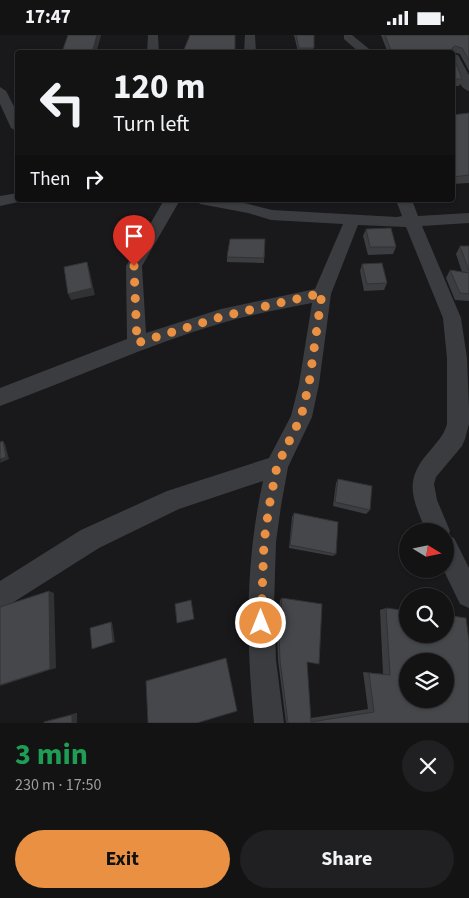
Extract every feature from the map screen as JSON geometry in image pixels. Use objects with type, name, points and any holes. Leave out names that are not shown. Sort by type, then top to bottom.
[{"type":"street","points":[[153,35],[153,50]]},
{"type":"street","points":[[250,35],[250,50]]},
{"type":"street","points":[[347,36],[351,50]]},
{"type":"street","points":[[347,36],[364,50]]},
{"type":"street","points":[[455,57],[469,56]]},
{"type":"street","points":[[455,61],[469,87]]},
{"type":"street","points":[[0,91],[15,122]]},
{"type":"street","points":[[0,201],[15,198]]},
{"type":"street","points":[[137,343],[134,266],[171,202]]},
{"type":"street","points":[[228,202],[250,204],[271,215],[352,221],[413,221],[469,218]]},
{"type":"street","points":[[405,202],[452,318],[463,359],[458,424],[454,439],[426,472],[423,484],[425,500],[435,523]]},
{"type":"street","points":[[269,723],[262,660],[260,605],[264,542],[277,466],[301,417],[309,384],[322,293],[352,221]]},
{"type":"street","points":[[0,397],[93,358],[137,343],[224,316],[322,293]]},
{"type":"street","points":[[0,596],[90,539],[175,499],[277,466]]},
{"type":"street","points":[[454,565],[469,595]]},
{"type":"building","points":[[68,35],[97,35],[93,50],[63,50]]},
{"type":"building","points":[[190,35],[235,35],[235,50],[184,50]]},
{"type":"building","points":[[296,35],[314,35],[314,48],[299,48]]},
{"type":"building","points":[[385,35],[469,35],[469,60],[462,48],[455,46],[452,50],[391,50]]},
{"type":"building","points":[[455,61],[462,79],[455,79]]},
{"type":"building","points":[[469,113],[469,175],[455,177],[455,115]]},
{"type":"building","points":[[391,228],[396,247],[370,247],[366,229]]},
{"type":"building","points":[[230,239],[265,239],[264,258],[227,257]]},
{"type":"building","points":[[460,246],[469,246],[469,271]]},
{"type":"building","points":[[87,262],[92,288],[68,294],[64,267]]},
{"type":"building","points":[[382,263],[387,283],[367,284],[362,264]]},
{"type":"building","points":[[450,270],[469,273],[469,294],[460,293]]},
{"type":"building","points":[[3,441],[6,457],[0,459],[0,442]]},
{"type":"building","points":[[338,479],[372,486],[370,510],[335,502]]},
{"type":"building","points":[[294,513],[338,522],[336,554],[290,545]]},
{"type":"building","points":[[49,591],[50,669],[0,685],[0,607]]},
{"type":"building","points":[[282,598],[322,604],[319,664],[307,662],[311,722],[374,712],[369,673],[390,675],[386,608],[399,610],[399,643],[454,643],[454,616],[466,618],[469,641],[469,723],[288,723],[280,660],[279,634]]},
{"type":"building","points":[[191,600],[194,619],[177,623],[175,604]]},
{"type":"building","points":[[111,622],[113,642],[92,649],[90,628]]},
{"type":"building","points":[[226,658],[237,711],[197,723],[148,723],[146,681]]},
{"type":"building","points":[[72,715],[72,723],[44,723],[44,722]]},
{"type":"route","points":[[134,266],[137,343],[224,316],[322,293],[309,384],[301,417],[277,466],[269,507],[264,542],[260,605],[261,623]]}]
